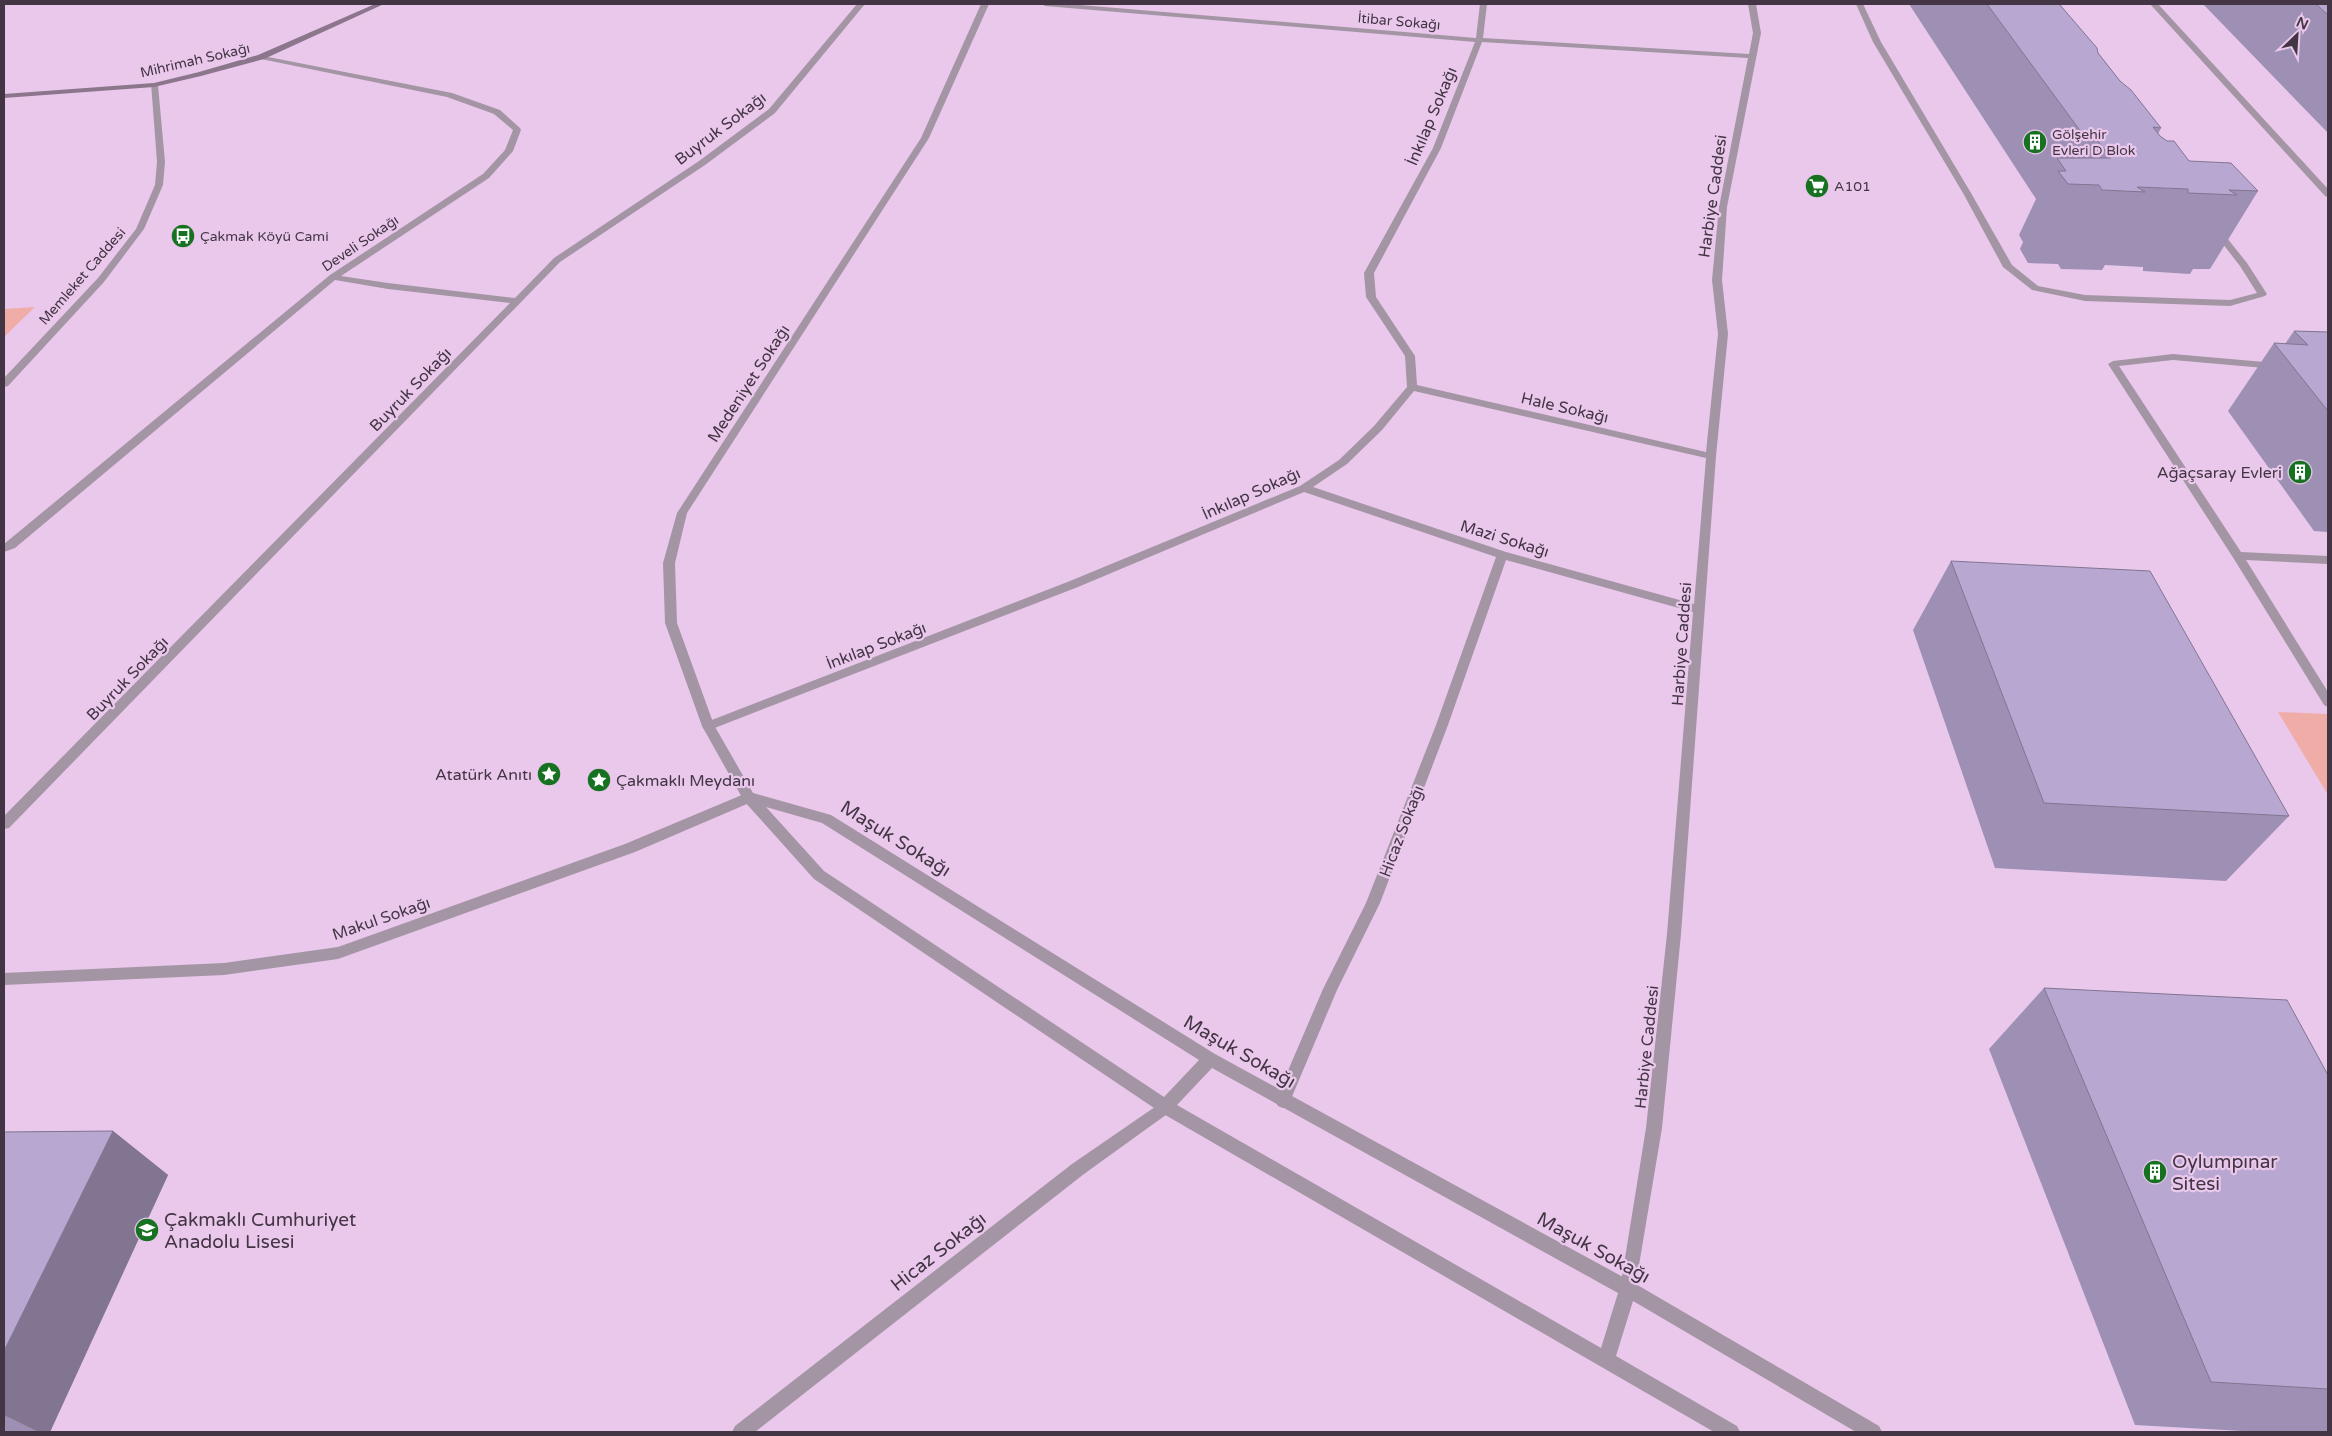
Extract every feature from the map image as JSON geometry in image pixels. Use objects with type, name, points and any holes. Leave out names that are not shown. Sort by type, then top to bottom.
[{"type":"main road","name":"Mihrimah Sokağı","points":[[4,96],[154,85],[260,57],[380,4]]},
{"type":"street","name":"Buyruk Sokağı","points":[[4,824],[557,260],[702,163],[772,111],[861,4]]},
{"type":"street","name":"Medeniyet Sokağı","points":[[749,797],[708,726],[671,623],[670,562],[682,513],[925,138],[985,4]]},
{"type":"street","name":"İtibar Sokağı","points":[[1045,4],[1479,40],[1752,56]]},
{"type":"street","name":"İnkılap Sokağı","points":[[708,726],[1074,584],[1304,488],[1343,462],[1378,428],[1412,387],[1410,356],[1371,297],[1369,273],[1437,148],[1479,40],[1484,4]]},
{"type":"street","name":"Harbiye Caddesi","points":[[1606,1362],[1628,1289],[1654,1128],[1674,934],[1711,456],[1723,334],[1717,280],[1723,207],[1757,33],[1752,4]]},
{"type":"street","points":[[1858,4],[1877,42],[1968,193],[2008,266],[2035,288],[2085,298],[2230,303],[2262,294],[2244,265],[2209,220]]},
{"type":"street","points":[[2154,4],[2328,194]]},
{"type":"street","name":"Develi Sokağı","points":[[4,548],[11,545],[333,277],[486,176],[509,151],[517,130],[497,112],[449,95],[260,57]]},
{"type":"street","name":"Memleket Caddesi","points":[[4,384],[101,280],[140,229],[159,185],[161,162],[154,85]]},
{"type":"street","points":[[333,277],[388,286],[517,301]]},
{"type":"street","points":[[2289,367],[2173,357],[2113,364],[2238,556],[2328,702]]},
{"type":"street","name":"Hale Sokağı","points":[[1412,387],[1711,456]]},
{"type":"street","name":"Mazi Sokağı","points":[[1304,488],[1502,555],[1700,610]]},
{"type":"street","name":"Hicaz Sokağı","points":[[1283,1101],[1330,990],[1373,903],[1442,725],[1502,555]]},
{"type":"street","points":[[2238,556],[2328,560]]},
{"type":"street","points":[[749,797],[819,874],[1165,1107],[1606,1362],[1731,1432]]},
{"type":"street","name":"Maşuk Sokağı","points":[[749,797],[826,819],[1210,1059],[1283,1101],[1628,1289],[1873,1432]]},
{"type":"street","name":"Makul Sokağı","points":[[4,979],[224,969],[338,953],[630,848],[749,797]]},
{"type":"street","name":"Hicaz Sokağı","points":[[741,1432],[1078,1169],[1165,1107],[1210,1059]]},
{"type":"shaded area","points":[[35,307],[4,337],[4,309]]},
{"type":"shaded area","points":[[2278,712],[2328,714],[2328,795]]},
{"type":"building","points":[[1987,4],[2060,4],[2097,48],[2098,53],[2120,81],[2131,90],[2161,128],[2153,127],[2160,136],[2167,141],[2174,141],[2189,161],[2231,163],[2258,191],[2229,190],[2237,195],[2188,193],[2188,189],[2137,187],[2145,192],[2102,190],[2099,185],[2068,184],[2058,171],[2066,171],[2057,158],[2111,158],[2094,136],[2084,136]]},
{"type":"building","points":[[2316,4],[2328,4],[2328,15]]},
{"type":"building","points":[[2294,331],[2328,332],[2328,411],[2274,343],[2308,345]]},
{"type":"building","points":[[1951,561],[2150,571],[2289,816],[2044,803]]},
{"type":"building","points":[[2044,988],[2287,1000],[2328,1075],[2328,1389],[2211,1382]]},
{"type":"building","points":[[113,1131],[4,1351],[4,1132]]},
{"type":"place","name":"Gölşehir Evleri D Blok","points":[[2035,142]]},
{"type":"place","name":"A101","points":[[1817,186]]},
{"type":"place","name":"Çakmak Köyü Cami","points":[[183,236]]},
{"type":"place","name":"Ağaçsaray Evleri","points":[[2300,472]]},
{"type":"place","name":"Atatürk Anıtı","points":[[549,774]]},
{"type":"place","name":"Çakmaklı Meydanı","points":[[599,780]]},
{"type":"place","name":"Oylumpınar Sitesi","points":[[2155,1172]]},
{"type":"place","name":"Çakmaklı Cumhuriyet Anadolu Lisesi","points":[[147,1230]]}]
